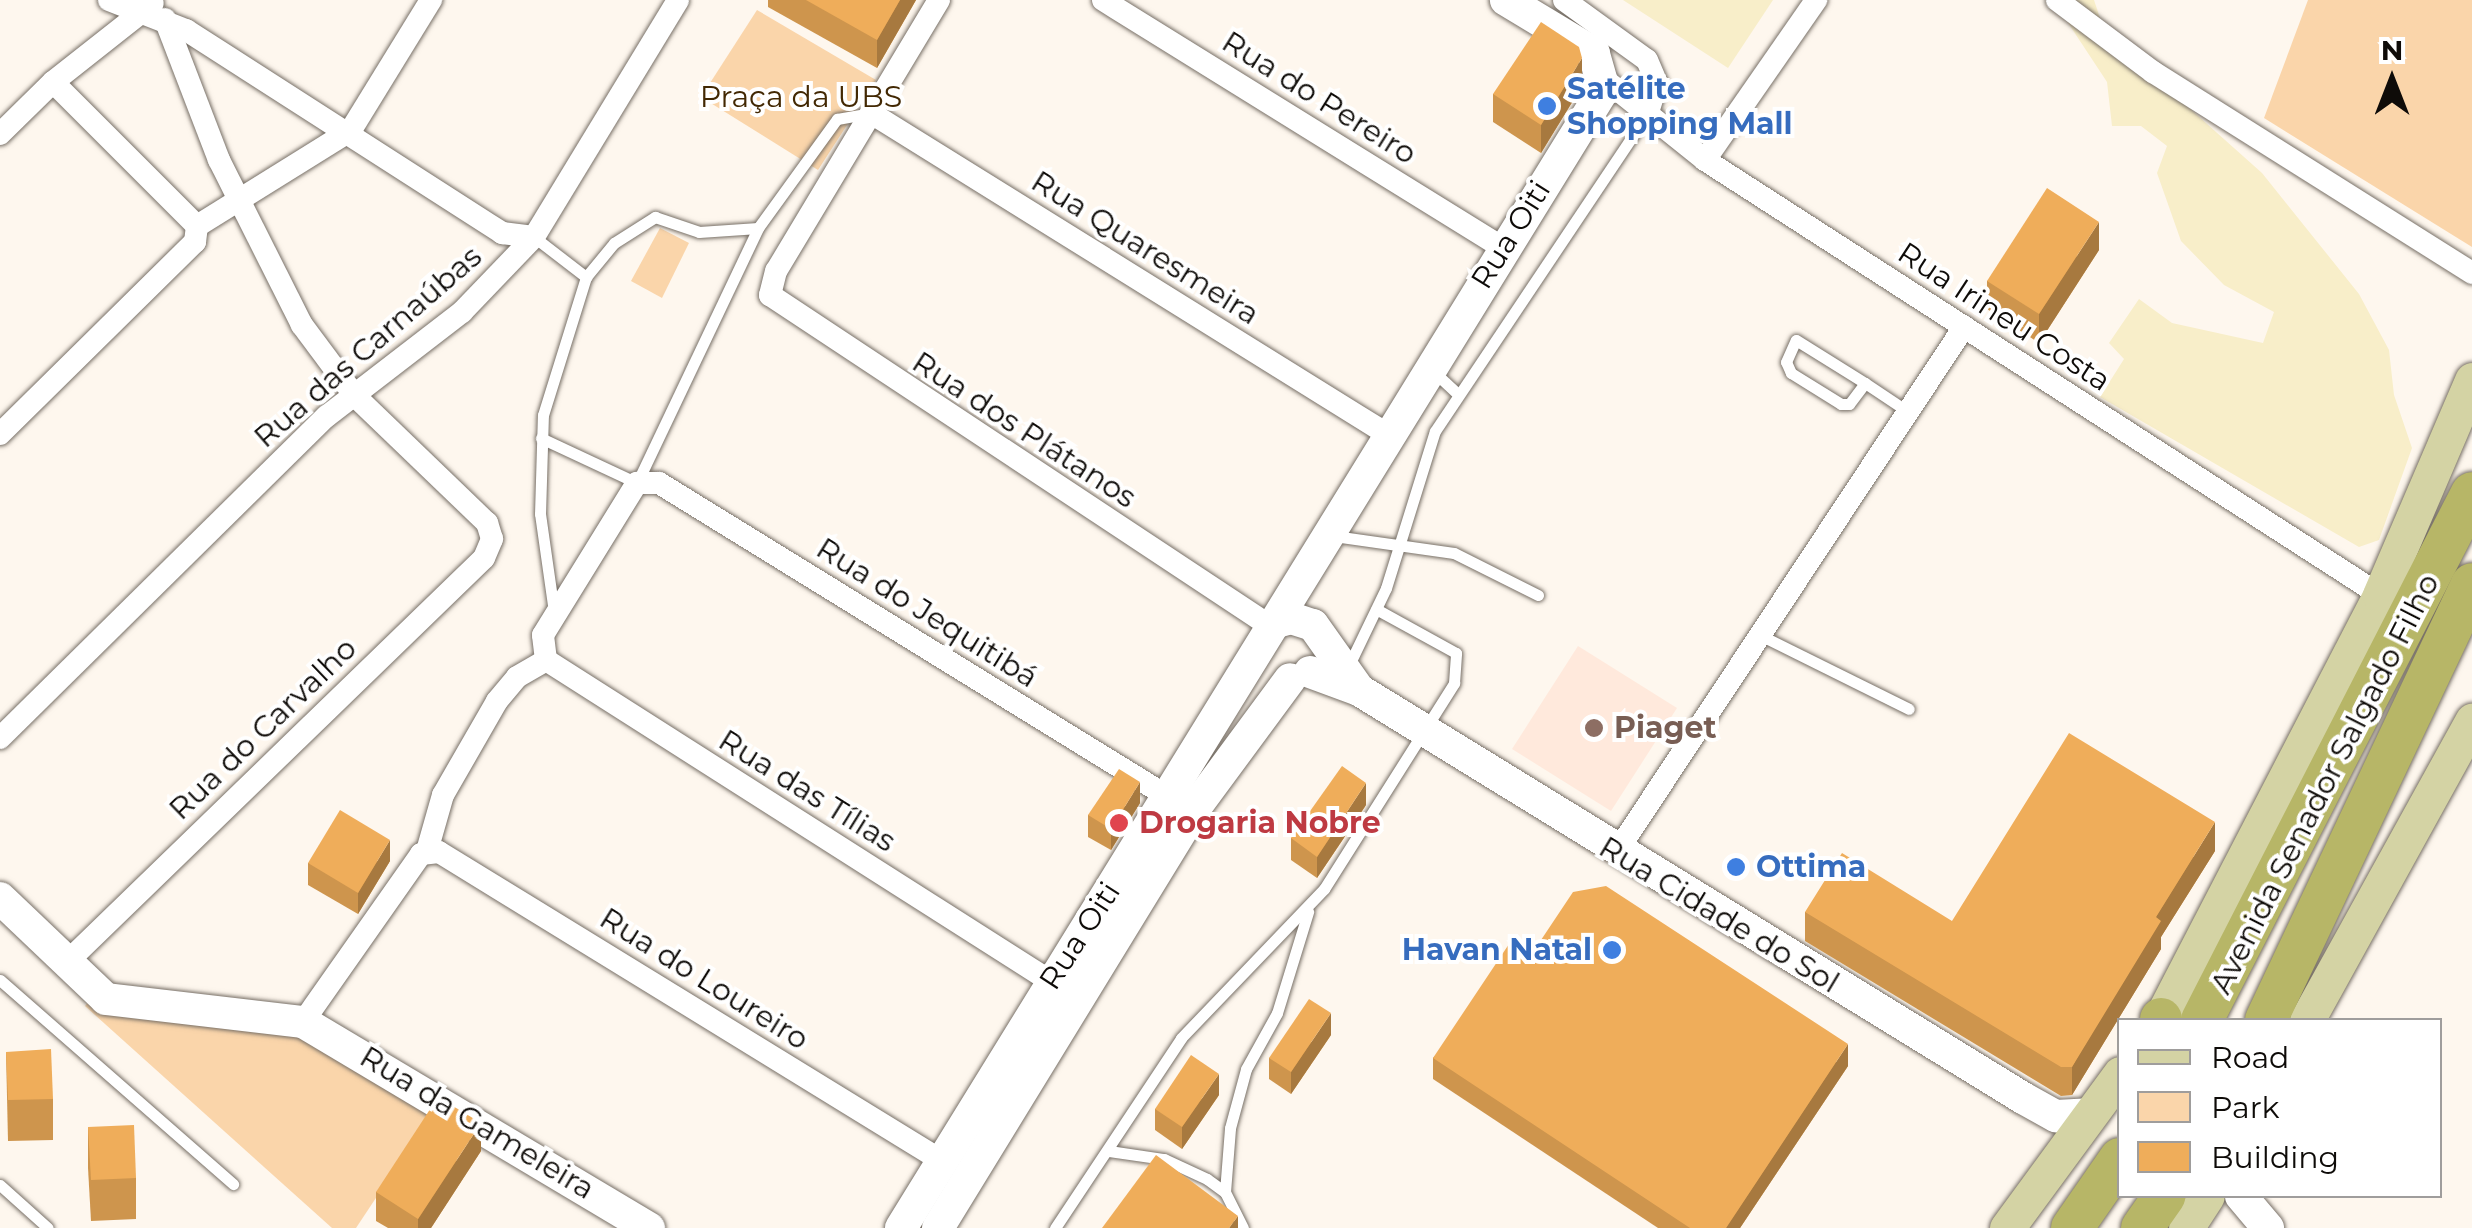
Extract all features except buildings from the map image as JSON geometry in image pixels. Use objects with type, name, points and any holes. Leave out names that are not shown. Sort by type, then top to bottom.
[{"type":"highway","name":"Avenida Senador Salgado Filho","points":[[2203,1018],[2472,493]]},
{"type":"highway","name":"Avenida Senador Salgado Filho","points":[[2267,1018],[2472,584]]},
{"type":"highway","points":[[2072,1228],[2117,1163]]},
{"type":"highway","points":[[2142,1228],[2163,1198]]},
{"type":"main road","points":[[1506,0],[1594,53],[1604,74]]},
{"type":"main road","name":"Rua Oiti","points":[[901,1228],[1050,981],[1170,798],[1387,434],[1604,90],[1604,74]]},
{"type":"main road","points":[[2162,1018],[2380,595],[2472,380]]},
{"type":"main road","name":"Rua Oiti","points":[[1316,630],[1322,545]]},
{"type":"main road","points":[[1290,618],[1316,630],[1318,662],[1300,676],[1263,661],[1268,631],[1290,618]]},
{"type":"main road","name":"Rua Cidade do Sol","points":[[1316,630],[1351,682],[1616,854],[2056,1116],[2088,1114]]},
{"type":"main road","name":"Rua Oiti","points":[[938,1228],[1195,808],[1300,676]]},
{"type":"main road","name":"Rua Cidade do Sol","points":[[1300,676],[1351,682]]},
{"type":"main road","points":[[2308,1018],[2472,721]]},
{"type":"main road","points":[[0,898],[91,990],[122,1004],[303,1022]]},
{"type":"main road","name":"Rua da Gameleira","points":[[303,1022],[649,1228]]},
{"type":"main road","points":[[2007,1228],[2117,1078]]},
{"type":"main road","points":[[2186,1228],[2205,1198]]},
{"type":"main road","points":[[2244,1198],[2268,1228]]},
{"type":"main road","points":[[2196,1228],[2216,1228]]},
{"type":"street","points":[[108,0],[155,10],[236,68],[351,130],[502,233],[534,237]]},
{"type":"street","points":[[0,434],[195,242],[197,226],[227,205],[241,204],[315,147],[351,130],[431,0]]},
{"type":"street","name":"Rua das Carnaúbas","points":[[0,738],[328,416],[462,312],[534,237],[678,0]]},
{"type":"street","points":[[871,114],[939,0]]},
{"type":"street","name":"Rua do Pereiro","points":[[1103,0],[1503,248]]},
{"type":"street","points":[[1564,0],[1647,60],[1657,82],[1648,113]]},
{"type":"street","points":[[1704,160],[1816,0]]},
{"type":"street","points":[[2057,0],[2152,72],[2472,272]]},
{"type":"street","points":[[0,134],[52,82],[155,10]]},
{"type":"street","points":[[155,10],[292,310],[356,396]]},
{"type":"street","name":"Rua Irineu Costa","points":[[1604,74],[1704,160],[2380,595]]},
{"type":"street","points":[[52,82],[197,226]]},
{"type":"street","name":"Rua dos Plátanos","points":[[871,114],[776,271],[770,296],[776,305],[1268,631]]},
{"type":"street","name":"Rua Quaresmeira","points":[[871,114],[1387,434]]},
{"type":"street","points":[[1616,854],[1964,327]]},
{"type":"street","name":"Rua do Carvalho","points":[[65,964],[484,558],[491,532],[356,396]]},
{"type":"street","points":[[303,1022],[430,851],[443,795],[497,701],[544,652],[554,617],[644,482]]},
{"type":"street","name":"Rua do Jequitibá","points":[[644,482],[1170,798]]},
{"type":"street","name":"Rua das Tílias","points":[[544,652],[1050,981]]},
{"type":"street","name":"Rua do Loureiro","points":[[430,851],[942,1161]]},
{"type":"lane","points":[[1351,682],[1399,542],[1418,472],[1458,394],[1648,113]]},
{"type":"lane","points":[[541,438],[644,482],[758,228],[837,119],[871,114]]},
{"type":"lane","points":[[554,617],[540,514],[541,438],[586,278],[614,243],[655,218],[699,232],[758,228]]},
{"type":"lane","points":[[534,237],[586,278]]},
{"type":"lane","points":[[1865,383],[1849,404],[1841,404],[1790,373],[1786,362],[1796,340],[1865,383],[1910,413]]},
{"type":"lane","points":[[1428,368],[1458,394]]},
{"type":"lane","points":[[1322,545],[1399,542],[1482,563],[1538,595]]},
{"type":"lane","points":[[1055,1228],[1181,1038],[1309,909],[1426,734],[1454,683],[1456,653],[1376,609]]},
{"type":"lane","points":[[1760,635],[1909,709]]},
{"type":"lane","points":[[1243,1228],[1225,1192],[1230,1128],[1246,1069],[1277,1013],[1309,909]]},
{"type":"lane","points":[[0,980],[233,1184]]},
{"type":"lane","points":[[1109,1151],[1164,1159],[1225,1192]]},
{"type":"lane","points":[[0,1185],[48,1228]]},
{"type":"shaded area","name":"Piaget","points":[[1578,646],[1677,708],[1611,811],[1512,749]]},
{"type":"green space","points":[[2308,0],[2472,0],[2472,247],[2264,118]]},
{"type":"green space","name":"Praça da UBS","points":[[757,10],[876,80],[818,170],[701,97]]},
{"type":"green space","points":[[660,228],[689,243],[662,298],[631,281]]},
{"type":"green space","points":[[91,999],[302,1036],[431,1115],[356,1228],[332,1228],[85,1006]]},
{"type":"sand","points":[[1623,0],[1773,0],[1728,68]]},
{"type":"sand","points":[[2053,0],[2094,0],[2105,33],[2262,173],[2359,294],[2389,350],[2394,395],[2412,448],[2379,540],[2359,547],[2100,397],[2124,359],[2109,343],[2139,299],[2172,323],[2263,343],[2274,312],[2224,285],[2181,241],[2157,173],[2167,146],[2141,126],[2112,126],[2107,82]]},
{"type":"place","name":"Satélite Shopping Mall","points":[[1547,106]]},
{"type":"place","name":"Piaget","points":[[1594,728]]},
{"type":"place","name":"Drogaria Nobre","points":[[1119,823]]},
{"type":"place","name":"Ottima","points":[[1736,867]]},
{"type":"place","name":"Havan Natal","points":[[1612,950]]}]
